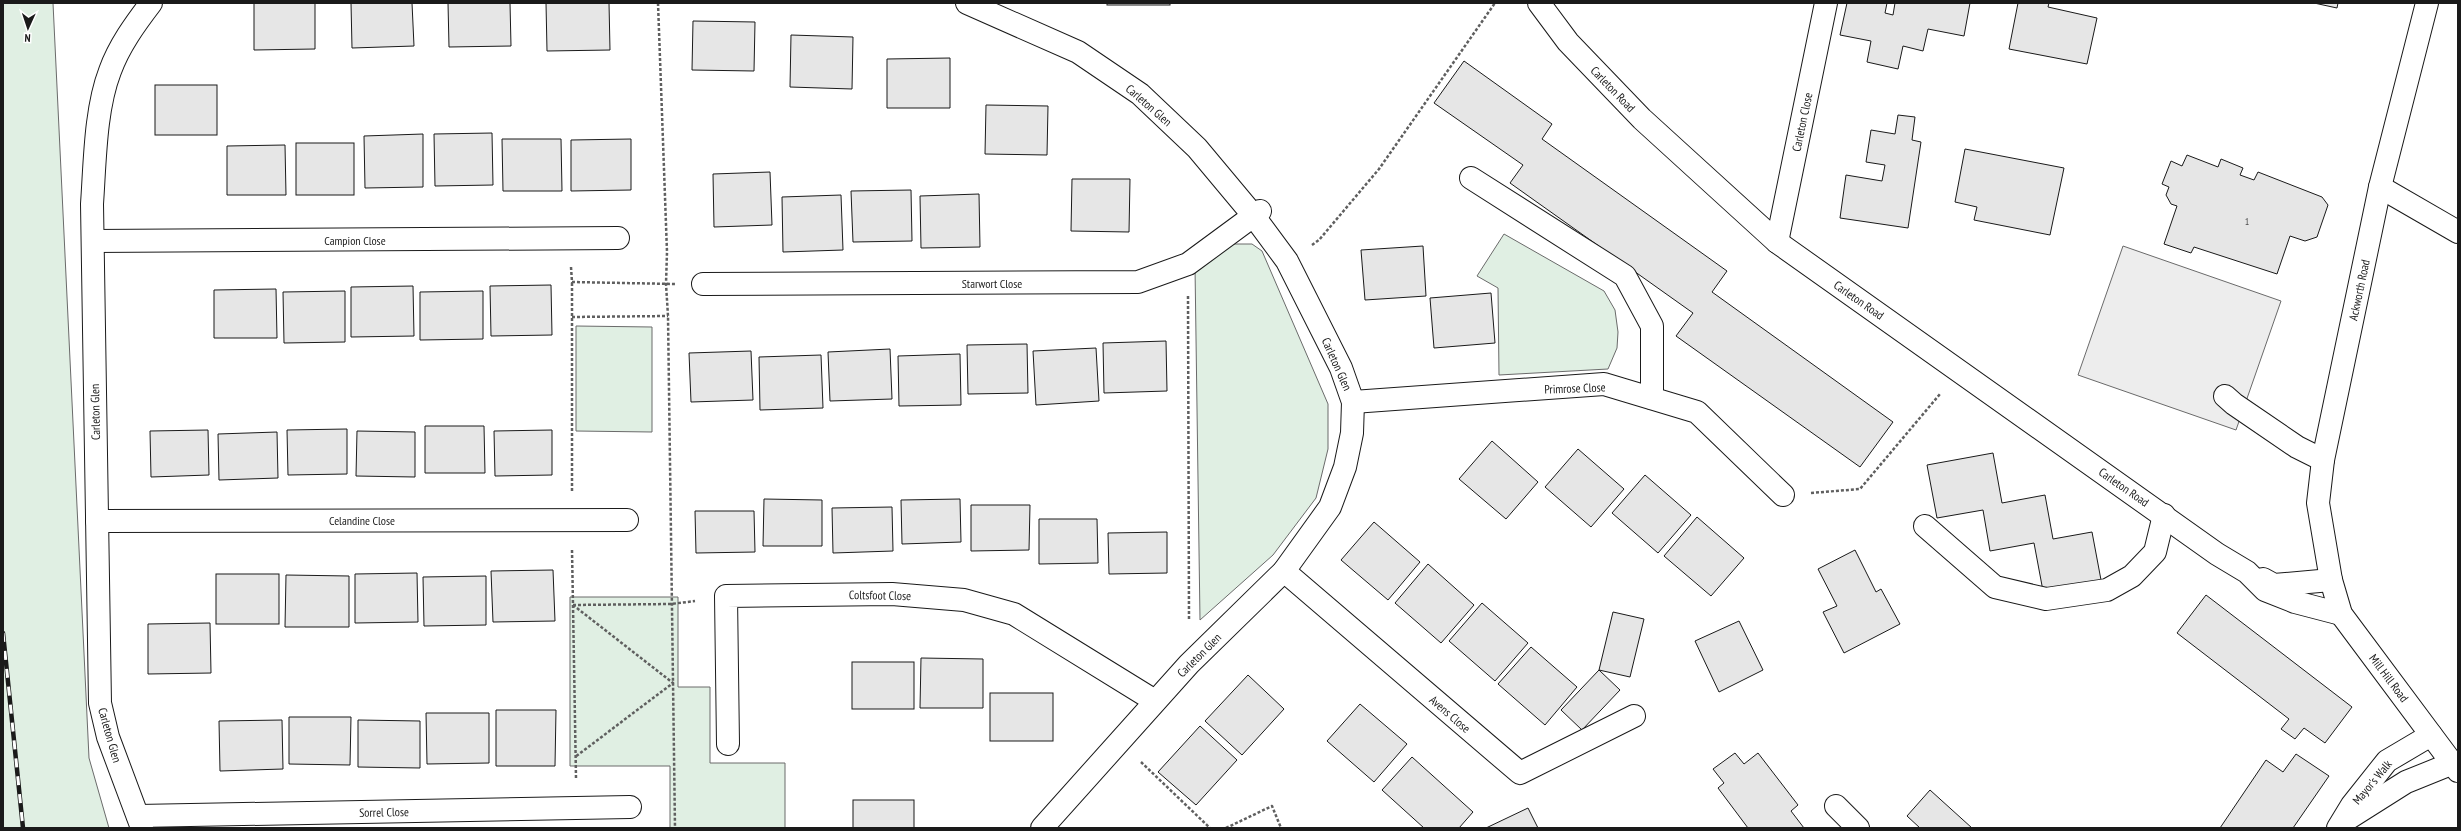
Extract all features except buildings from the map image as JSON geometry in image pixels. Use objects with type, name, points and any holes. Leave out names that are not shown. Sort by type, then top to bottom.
[{"type":"main road","name":"Carleton Glen","points":[[140,822],[108,737],[100,703],[92,204],[96,130],[110,71],[129,32],[151,3]]},
{"type":"main road","name":"Carleton Glen","points":[[968,3],[1078,52],[1140,94],[1197,148],[1257,213],[1287,261],[1341,368],[1353,402],[1352,433],[1345,467],[1330,506],[1284,571],[1189,664],[1042,828]]},
{"type":"main road","name":"Carleton Road","points":[[1539,3],[1568,42],[1642,119],[1777,242],[2164,515],[2216,554],[2247,572],[2265,590],[2295,602],[2341,614]]},
{"type":"main road","name":"Carleton Close","points":[[1777,242],[1826,3]]},
{"type":"main road","name":"Ackworth Road","points":[[2331,580],[2318,503],[2323,460],[2380,187],[2426,3]]},
{"type":"main road","points":[[1471,178],[1625,276],[1652,326],[1652,398]]},
{"type":"main road","points":[[2380,187],[2458,232]]},
{"type":"main road","name":"Starwort Close","points":[[702,284],[1138,282],[1188,264],[1257,213]]},
{"type":"main road","name":"Campion Close","points":[[93,241],[618,238]]},
{"type":"main road","name":"Primrose Close","points":[[1353,402],[1604,384],[1697,412],[1783,495]]},
{"type":"main road","points":[[2225,396],[2234,404],[2297,447],[2323,460]]},
{"type":"main road","points":[[1925,526],[1995,586],[2046,599],[2106,590],[2132,576],[2155,552],[2164,515]]},
{"type":"main road","name":"Celandine Close","points":[[97,521],[627,520]]},
{"type":"main road","name":"Carleton Road","points":[[2216,554],[2274,585],[2331,580]]},
{"type":"main road","name":"Avens Close","points":[[1284,571],[1520,773],[1634,716]]},
{"type":"main road","name":"Mill Hill Road","points":[[2331,580],[2341,614],[2455,767]]},
{"type":"main road","name":"Coltsfoot Close","points":[[728,744],[726,596],[892,594],[964,600],[1014,614],[1155,702]]},
{"type":"main road","name":"Mayor's Walk","points":[[2339,826],[2352,805],[2387,761],[2431,734]]},
{"type":"main road","name":"Mayor's Walk","points":[[2339,826],[2406,782],[2455,767]]},
{"type":"main road","points":[[1836,806],[1858,828]]},
{"type":"main road","name":"Sorrel Close","points":[[140,822],[630,807]]},
{"type":"path","points":[[658,3],[667,252],[666,284],[668,316],[676,828]]},
{"type":"path","points":[[1287,261],[1319,240],[1379,169],[1495,3]]},
{"type":"path","points":[[569,239],[572,282],[702,284]]},
{"type":"path","points":[[1188,264],[1189,664]]},
{"type":"path","points":[[572,317],[668,316]]},
{"type":"path","points":[[1783,495],[1860,489],[1960,371]]},
{"type":"path","points":[[578,808],[575,757],[573,604],[673,683]]},
{"type":"path","points":[[575,757],[673,683]]},
{"type":"path","points":[[1119,742],[1210,828]]},
{"type":"path","points":[[1226,828],[1272,806],[1281,828]]},
{"type":"green space","points":[[3,3],[53,3],[89,758],[109,828],[3,828]]},
{"type":"green space","points":[[1504,234],[1604,291],[1615,310],[1618,332],[1617,348],[1608,369],[1499,375],[1498,288],[1477,276]]},
{"type":"green space","points":[[1234,244],[1252,244],[1262,251],[1328,404],[1328,449],[1316,498],[1273,555],[1200,620],[1195,267],[1219,249]]},
{"type":"green space","points":[[576,326],[652,327],[652,432],[576,431]]},
{"type":"green space","points":[[570,597],[678,597],[678,687],[710,687],[710,763],[785,763],[785,828],[670,828],[670,766],[570,766]]},
{"type":"shaded area","points":[[2123,246],[2281,301],[2236,430],[2078,375]]},
{"type":"railway","points":[[3,633],[23,828]]}]
